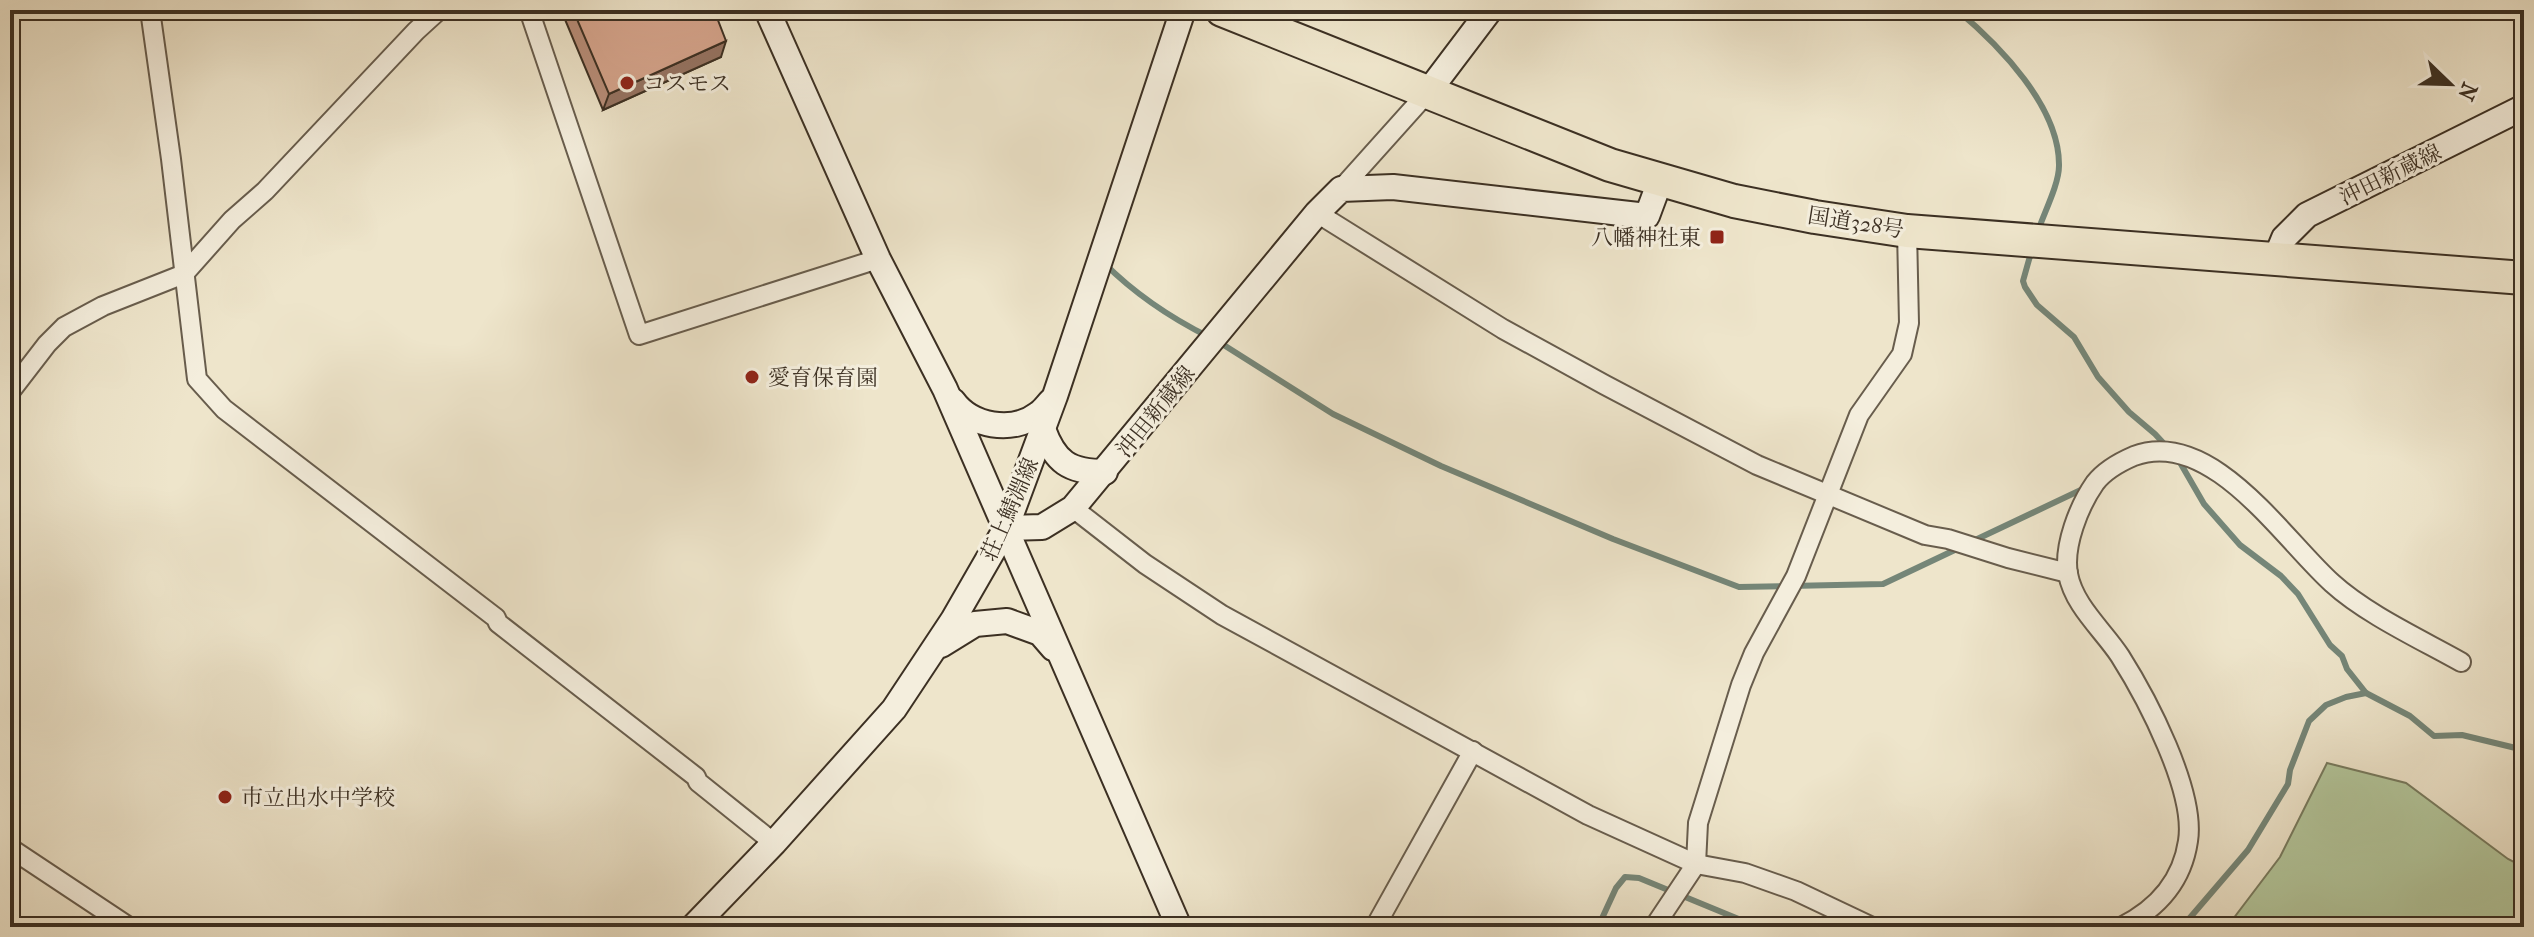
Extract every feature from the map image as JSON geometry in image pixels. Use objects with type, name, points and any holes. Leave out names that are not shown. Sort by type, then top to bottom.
[{"type":"highway","name":"国道328号","points":[[1222,10],[1610,165],[1748,204],[1907,231],[2524,278]]},
{"type":"main road","points":[[767,10],[878,259],[945,389],[1179,927]]},
{"type":"main road","name":"荘上鯖淵線","points":[[693,927],[774,843],[894,709],[934,649],[1006,528],[1055,396],[1183,10]]},
{"type":"main road","points":[[1428,92],[1490,10]]},
{"type":"main road","name":"沖田新蔵線","points":[[2275,260],[2284,238],[2307,215],[2524,107]]},
{"type":"main road","points":[[1341,189],[1393,187],[1647,216],[1660,181]]},
{"type":"main road","name":"沖田新蔵線","points":[[1006,528],[1042,527],[1073,508],[1317,213],[1341,189]]},
{"type":"main road","points":[[945,389],[960,411],[984,424],[1011,426],[1036,416],[1055,396]]},
{"type":"main road","points":[[1043,429],[1051,450],[1058,458],[1084,472],[1105,472]]},
{"type":"main road","points":[[934,649],[975,624],[1007,621],[1040,633],[1062,659]]},
{"type":"street","points":[[150,10],[197,379],[224,409],[496,618],[498,623],[696,777],[698,782],[774,843]]},
{"type":"street","points":[[10,392],[64,327],[103,306],[184,274],[232,220],[265,191],[439,10]]},
{"type":"street","points":[[529,10],[639,335],[878,259]]},
{"type":"street","points":[[1341,189],[1428,92]]},
{"type":"street","points":[[1317,213],[1503,329],[1757,465],[1925,535],[2068,573]]},
{"type":"street","points":[[1654,927],[1696,864],[1698,823],[1754,653],[1796,576],[1859,415],[1902,354],[1909,323],[1907,231]]},
{"type":"street","points":[[2121,927],[2163,899],[2182,865],[2189,838],[2187,811],[2175,765],[2153,713],[2119,653],[2080,600],[2068,573],[2068,555],[2077,514],[2097,481],[2119,462],[2143,453],[2165,452],[2190,456],[2216,471],[2269,517],[2331,583],[2354,601],[2461,662]]},
{"type":"street","points":[[1073,508],[1145,564],[1222,615],[1588,815],[1696,864],[1745,873],[1796,891],[1872,927]]},
{"type":"street","points":[[1375,927],[1473,751]]},
{"type":"street","points":[[10,848],[129,927]]},
{"type":"green space","points":[[2327,763],[2406,783],[2508,859],[2524,867],[2524,927],[2227,927],[2280,857]]},
{"type":"building","name":"コスモス","points":[[573,10],[714,10],[726,41],[609,94]]},
{"type":"waterway","points":[[1957,10],[2008,59],[2038,100],[2049,122],[2057,144],[2059,166],[2054,190],[2038,231]]},
{"type":"waterway","points":[[2032,249],[2023,281],[2037,305],[2074,337],[2098,377],[2129,412],[2168,448]]},
{"type":"waterway","points":[[1104,263],[1154,304],[1209,337]]},
{"type":"waterway","points":[[1219,342],[1333,414],[1441,466],[1613,539],[1739,587],[1883,584],[1959,548]]},
{"type":"waterway","points":[[2178,459],[2204,504],[2240,545],[2281,576],[2298,594],[2330,645],[2342,656],[2347,669],[2366,693],[2410,716],[2434,736],[2462,735],[2524,750]]},
{"type":"waterway","points":[[1973,541],[2085,488]]},
{"type":"waterway","points":[[2182,927],[2248,850],[2288,784],[2290,770],[2309,721],[2326,705],[2366,693]]},
{"type":"waterway","points":[[1598,927],[1616,888],[1625,877],[1639,878],[1758,927]]},
{"type":"place","name":"コスモス","points":[[627,83]]},
{"type":"place","name":"八幡神社東","points":[[1717,237]]},
{"type":"place","name":"愛育保育園","points":[[752,377]]},
{"type":"place","name":"市立出水中学校","points":[[225,797]]}]
